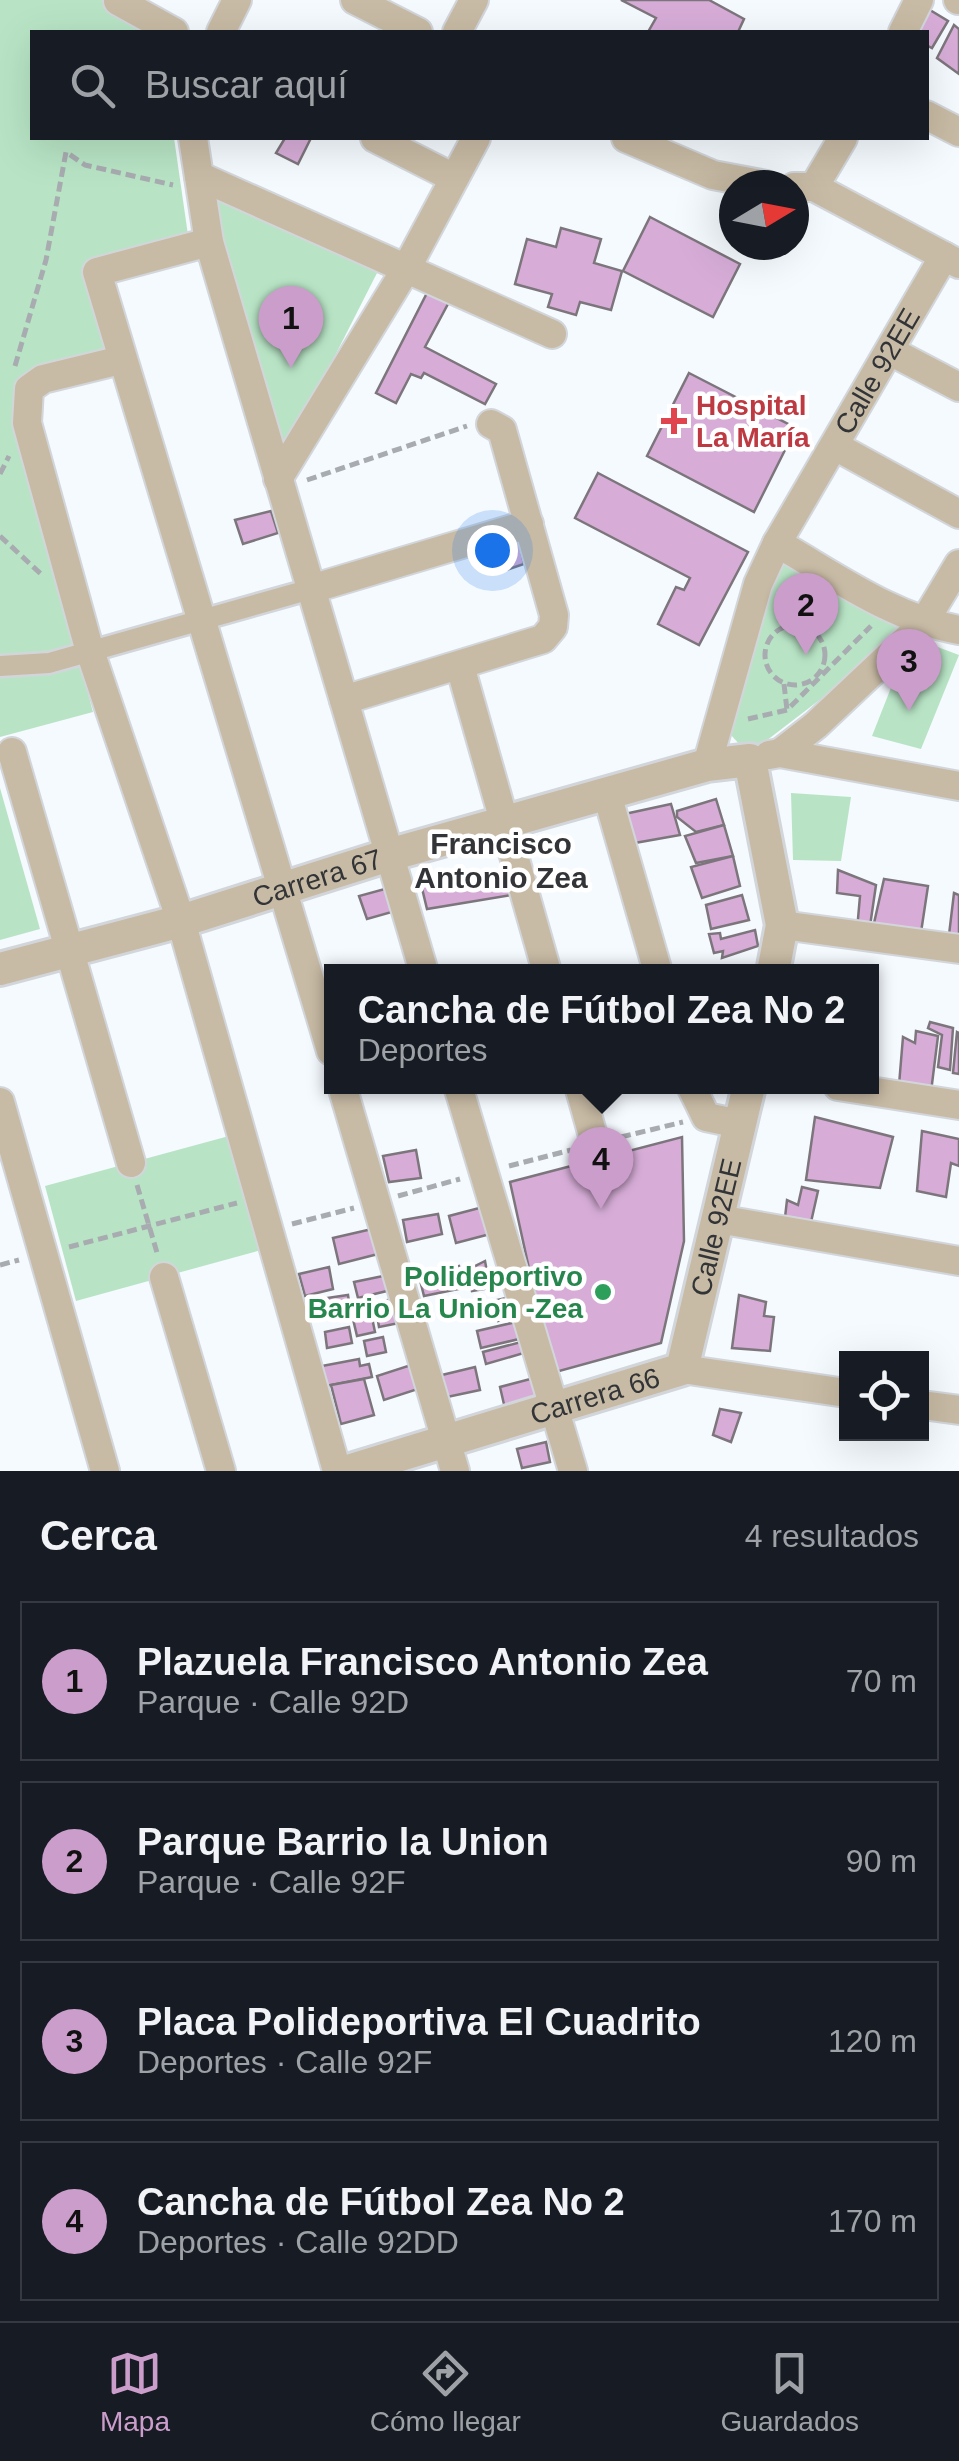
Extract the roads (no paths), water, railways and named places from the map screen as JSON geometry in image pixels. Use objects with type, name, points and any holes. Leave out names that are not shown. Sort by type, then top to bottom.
[{"type":"street","points":[[222,30],[237,0]]},
{"type":"street","points":[[355,0],[414,30]]},
{"type":"street","points":[[458,30],[474,0]]},
{"type":"street","points":[[904,30],[920,0]]},
{"type":"street","points":[[118,2],[170,30]]},
{"type":"street","points":[[929,117],[959,132]]},
{"type":"street","points":[[192,140],[210,242],[422,964]]},
{"type":"street","points":[[379,140],[452,177]]},
{"type":"street","points":[[279,484],[406,269],[475,140]]},
{"type":"street","points":[[631,140],[719,176]]},
{"type":"street","points":[[809,181],[841,140]]},
{"type":"street","points":[[200,176],[552,334]]},
{"type":"street","points":[[809,189],[951,260]]},
{"type":"street","points":[[210,242],[97,272],[120,360],[204,619],[324,1027]]},
{"type":"street","name":"Calle 92EE","points":[[706,764],[758,584],[777,543],[890,351],[951,260]]},
{"type":"street","points":[[890,351],[959,387]]},
{"type":"street","points":[[120,360],[20,383],[27,423],[89,648],[181,921],[337,1471]]},
{"type":"street","points":[[344,700],[544,639],[553,627],[554,615],[502,430],[491,424]]},
{"type":"street","points":[[835,446],[959,514]]},
{"type":"street","points":[[0,666],[48,664],[89,648],[204,619],[529,524]]},
{"type":"street","points":[[777,543],[923,624],[959,630]]},
{"type":"street","points":[[765,756],[816,725],[923,624],[959,564]]},
{"type":"street","points":[[460,666],[545,964]]},
{"type":"street","points":[[12,752],[131,1163]]},
{"type":"street","points":[[765,756],[959,786]]},
{"type":"street","points":[[765,756],[782,925],[775,964]]},
{"type":"street","name":"Carrera 67","points":[[0,970],[181,921],[389,855],[706,764],[765,756]]},
{"type":"street","points":[[607,794],[656,964]]},
{"type":"street","points":[[782,925],[959,949]]},
{"type":"street","points":[[879,1092],[959,1105]]},
{"type":"street","points":[[344,1094],[451,1456]]},
{"type":"street","points":[[460,1094],[573,1471]]},
{"type":"street","points":[[581,1094],[595,1144]]},
{"type":"street","points":[[694,1094],[706,1117],[740,1124]]},
{"type":"street","name":"Calle 92EE","points":[[682,1369],[747,1094]]},
{"type":"street","points":[[0,1102],[105,1471]]},
{"type":"street","points":[[718,1220],[959,1261]]},
{"type":"street","points":[[164,1277],[221,1471]]},
{"type":"street","name":"Carrera 66","points":[[348,1471],[451,1456],[553,1408],[682,1369],[839,1393]]},
{"type":"street","points":[[929,1405],[959,1410]]},
{"type":"place","name":"Plazuela Francisco Antonio Zea","points":[[291,368]]},
{"type":"place","name":"Hospital La María","points":[[674,421]]},
{"type":"place","name":"Parque Barrio la Union","points":[[806,655]]},
{"type":"place","name":"Placa Polideportiva El Cuadrito","points":[[909,711]]},
{"type":"place","name":"Cancha de Fútbol Zea No 2","points":[[601,1209]]},
{"type":"place","name":"Polideportivo Barrio La Union -Zea","points":[[603,1292]]},
{"type":"district","name":"Francisco Antonio Zea","points":[[501,861]]}]
